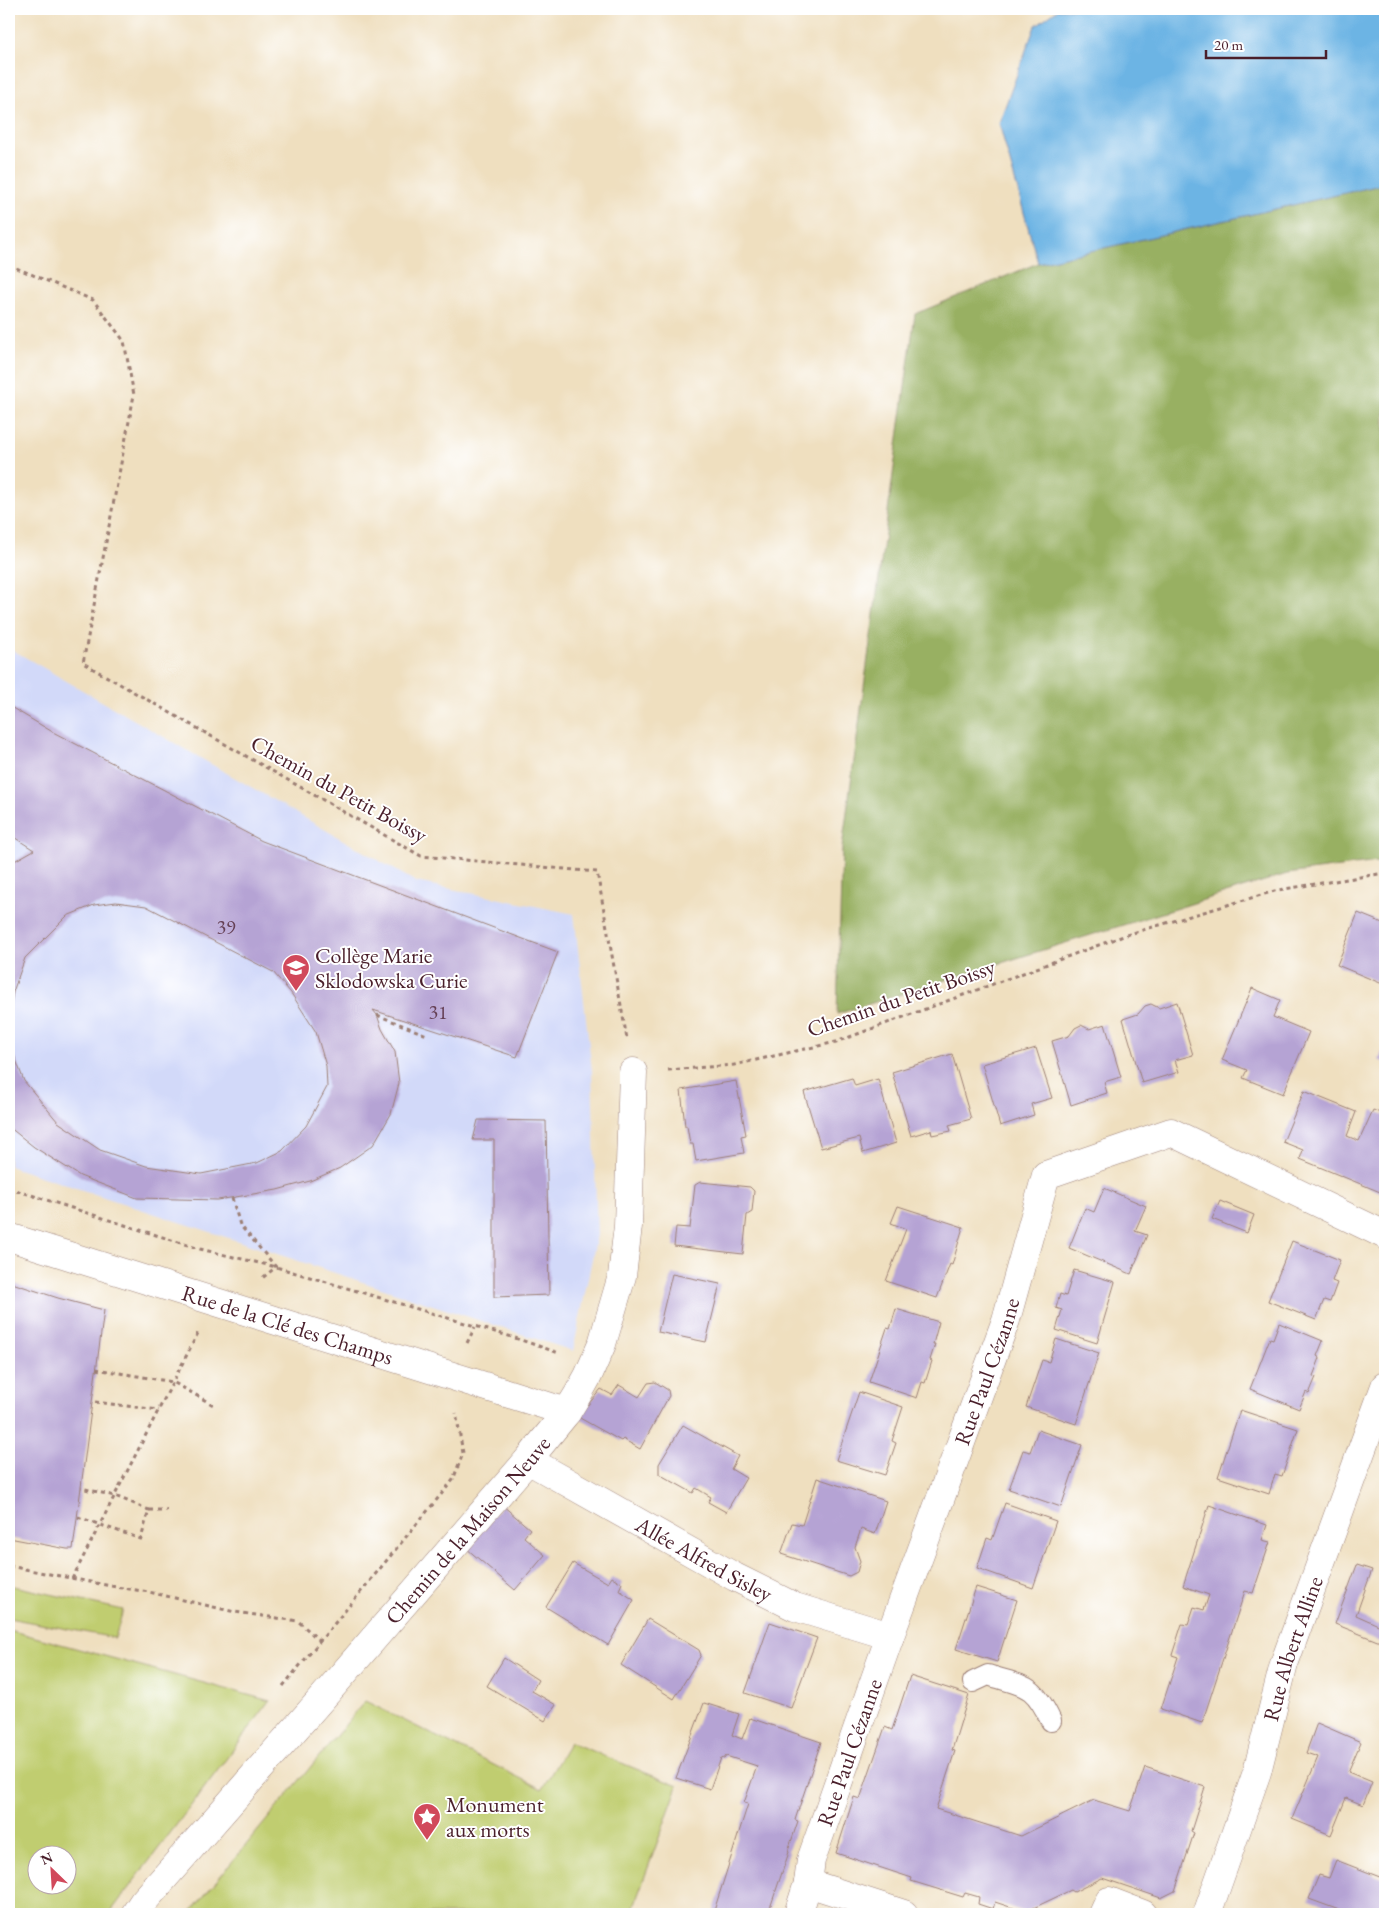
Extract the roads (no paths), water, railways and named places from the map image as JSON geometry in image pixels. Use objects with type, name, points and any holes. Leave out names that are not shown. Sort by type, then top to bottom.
[{"type":"street","name":"Chemin de la Maison Neuve","points":[[135,1914],[143,1902],[358,1657],[567,1412],[588,1376],[602,1344],[622,1276],[628,1226],[633,1072]]},
{"type":"street","name":"Rue Paul Cézanne","points":[[798,1914],[808,1883],[811,1860],[890,1636],[1006,1320],[1046,1175],[1171,1132],[1385,1235]]},
{"type":"street","name":"Rue de la Clé des Champs","points":[[9,1237],[567,1412]]},
{"type":"street","name":"Rue Albert Alline","points":[[1207,1914],[1257,1772],[1284,1664],[1385,1386]]},
{"type":"street","name":"Allée Alfred Sisley","points":[[528,1460],[735,1577],[795,1607],[890,1636]]},
{"type":"street","points":[[808,1883],[904,1914]]},
{"type":"street","points":[[1103,1914],[1109,1901],[1143,1914]]},
{"type":"lane","points":[[972,1682],[988,1675],[1031,1689],[1041,1701],[1051,1721]]},
{"type":"water","points":[[1058,9],[1385,9],[1385,184],[1038,263],[999,123],[1035,26]]},
{"type":"place","name":"Collège Marie Sklodowska Curie","points":[[296,992]]},
{"type":"place","name":"Monument aux morts","points":[[427,1841]]}]
